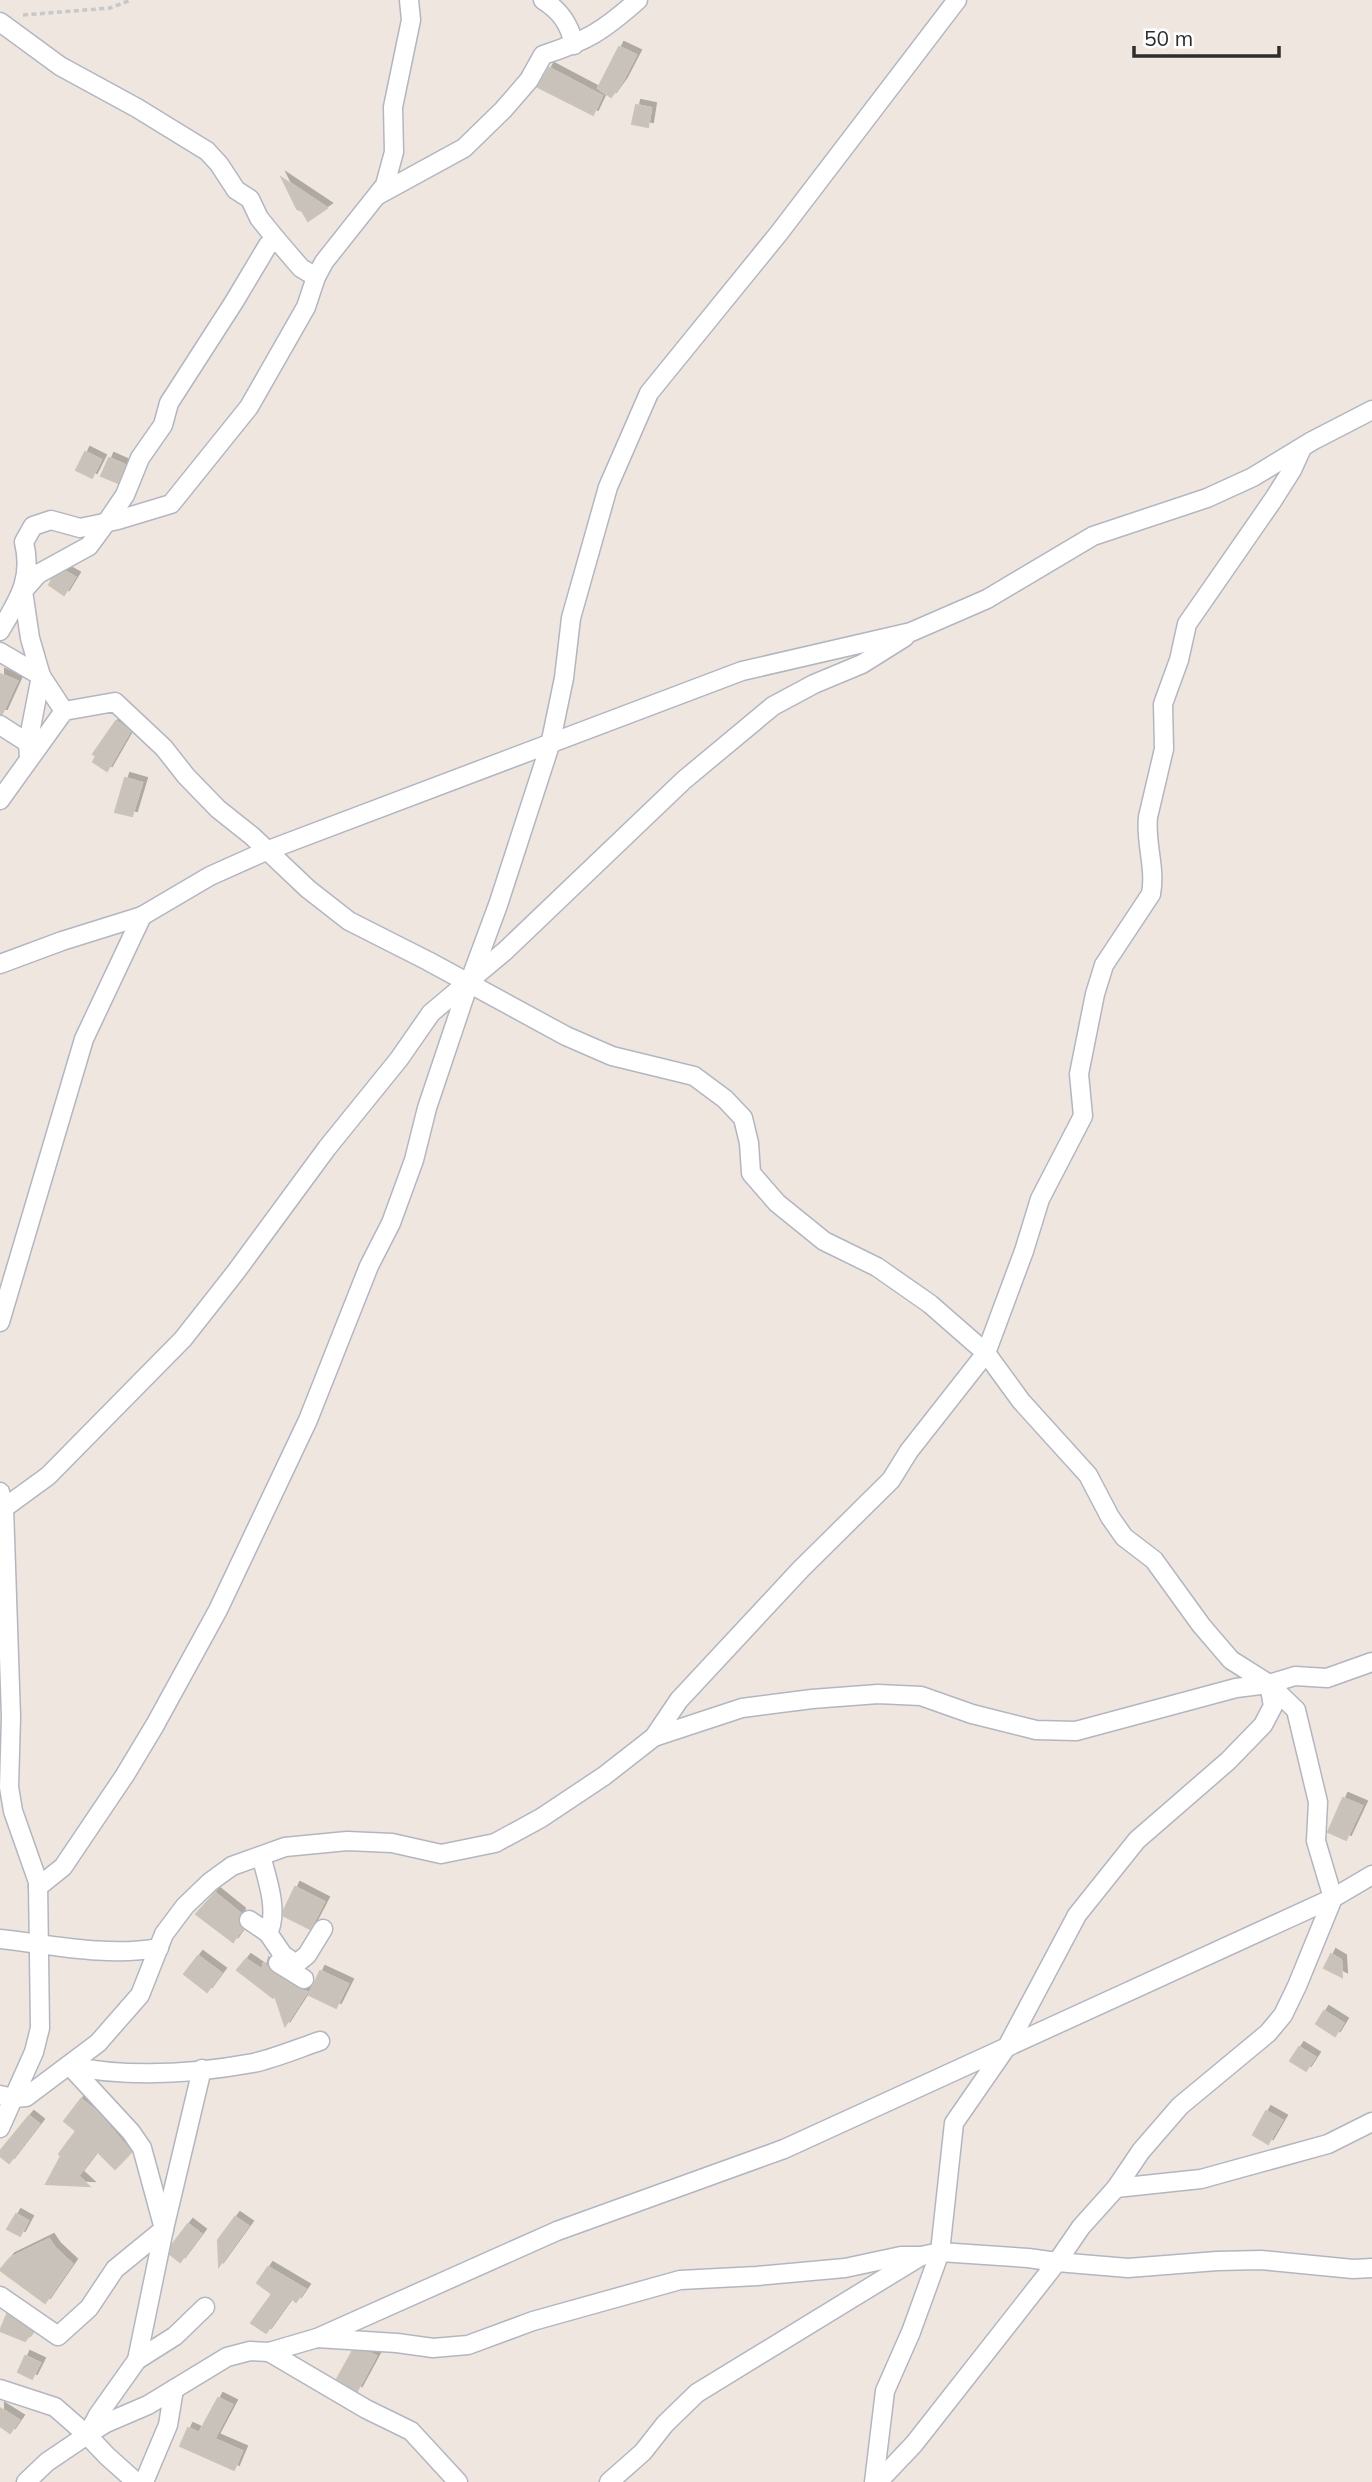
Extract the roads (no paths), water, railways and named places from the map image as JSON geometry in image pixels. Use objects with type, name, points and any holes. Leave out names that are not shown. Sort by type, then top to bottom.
[{"type":"street","points":[[64,711],[41,676],[30,638],[23,591],[28,558],[24,542],[33,526],[51,520],[80,528],[163,509],[178,499],[249,407],[306,307],[324,262],[385,185],[394,152],[393,107],[411,20],[409,0]]},
{"type":"street","points":[[542,0],[552,6],[570,26],[575,45]]},
{"type":"street","points":[[373,197],[464,149],[529,80],[543,55],[575,45],[601,32],[638,0]]},
{"type":"street","points":[[38,1887],[62,1867],[125,1775],[218,1610],[309,1420],[369,1266],[391,1223],[409,1173],[427,1108],[550,745],[564,678],[571,618],[591,541],[608,487],[649,393],[779,233],[957,0]]},
{"type":"street","points":[[7,19],[60,66],[137,108],[207,151],[236,190],[250,199],[259,218],[301,268],[316,277]]},
{"type":"street","points":[[0,631],[23,591],[38,574],[89,546],[106,523],[125,495],[140,458],[163,425],[169,404],[255,264],[268,245],[276,239]]},
{"type":"street","points":[[0,964],[142,916],[210,876],[267,851],[742,671],[911,632],[987,599],[1093,536],[1208,498],[1254,477],[1372,411]]},
{"type":"street","points":[[7,2097],[26,2097],[98,2043],[140,1996],[164,1934],[185,1906],[232,1866],[285,1847],[347,1841],[392,1843],[441,1854],[495,1843],[541,1818],[604,1776],[654,1737],[679,1700],[801,1569],[891,1480],[909,1451],[986,1353],[1024,1251],[1040,1199],[1083,1116],[1079,1074],[1095,994],[1104,965],[1151,894],[1154,881],[1147,827],[1164,749],[1163,704],[1179,660],[1184,633],[1207,594],[1273,500],[1302,449]]},
{"type":"street","points":[[0,2128],[7,2097],[34,2052],[40,2028],[38,1887],[13,1811],[9,1787],[11,1717],[1,1504],[48,1476],[183,1339],[327,1147],[399,1059],[431,1013],[469,983],[684,780],[773,706],[814,684],[862,664],[894,646],[911,632]]},
{"type":"street","points":[[0,652],[41,676]]},
{"type":"street","points":[[29,750],[41,676]]},
{"type":"street","points":[[0,800],[29,750],[64,711],[115,702],[164,748],[218,809],[252,836],[308,890],[349,921],[566,1036],[612,1056],[694,1076],[725,1098],[743,1118],[749,1143],[751,1173],[778,1203],[824,1241],[877,1267],[930,1304],[986,1353],[1021,1401],[1088,1475],[1124,1537],[1154,1560],[1201,1625],[1231,1660],[1269,1684],[1296,1710],[1318,1802],[1316,1841],[1333,1898],[1283,2015],[1268,2033],[1180,2106],[1140,2151],[1116,2188],[1081,2227],[1057,2262],[914,2444],[876,2482]]},
{"type":"street","points":[[0,725],[29,750]]},
{"type":"street","points":[[0,1322],[84,1039],[142,916]]},
{"type":"street","points":[[654,1737],[742,1709],[812,1699],[878,1694],[921,1696],[972,1714],[1036,1730],[1076,1731],[1236,1688],[1269,1684],[1295,1676],[1327,1678],[1372,1662]]},
{"type":"street","points":[[876,2482],[885,2391],[911,2332],[940,2252],[954,2123],[1008,2045],[1077,1915],[1137,1840],[1228,1761],[1263,1725],[1273,1706],[1269,1684]]},
{"type":"street","points":[[261,1856],[271,1900],[273,1958],[284,1968],[304,1979]]},
{"type":"street","points":[[26,2482],[47,2462],[106,2423],[148,2405],[227,2357],[250,2351],[269,2352],[317,2339],[557,2231],[784,2149],[1333,1898],[1372,1875]]},
{"type":"street","points":[[249,1920],[272,1939],[283,1955],[296,1964],[307,1955],[323,1929]]},
{"type":"street","points":[[0,1939],[86,1951],[131,1953],[159,1948]]},
{"type":"street","points":[[70,2066],[103,2073],[145,2074],[202,2069],[255,2063],[320,2041]]},
{"type":"street","points":[[70,2066],[131,2132],[142,2148],[164,2229]]},
{"type":"street","points":[[137,2360],[164,2229],[202,2069]]},
{"type":"street","points":[[1116,2188],[1201,2179],[1328,2144],[1372,2122]]},
{"type":"street","points":[[0,2296],[58,2336],[89,2308],[115,2269],[164,2229]]},
{"type":"street","points":[[317,2339],[397,2343],[433,2348],[468,2345],[533,2321],[680,2280],[845,2268],[901,2256],[940,2252],[1128,2268],[1261,2260],[1353,2269],[1372,2268]]},
{"type":"street","points":[[609,2482],[643,2452],[664,2424],[697,2393],[921,2256]]},
{"type":"street","points":[[87,2435],[137,2360],[175,2336],[205,2307]]},
{"type":"street","points":[[269,2352],[366,2409],[411,2431],[458,2482]]},
{"type":"street","points":[[0,2389],[55,2407],[136,2482]]},
{"type":"street","points":[[144,2482],[168,2425],[174,2389]]}]
